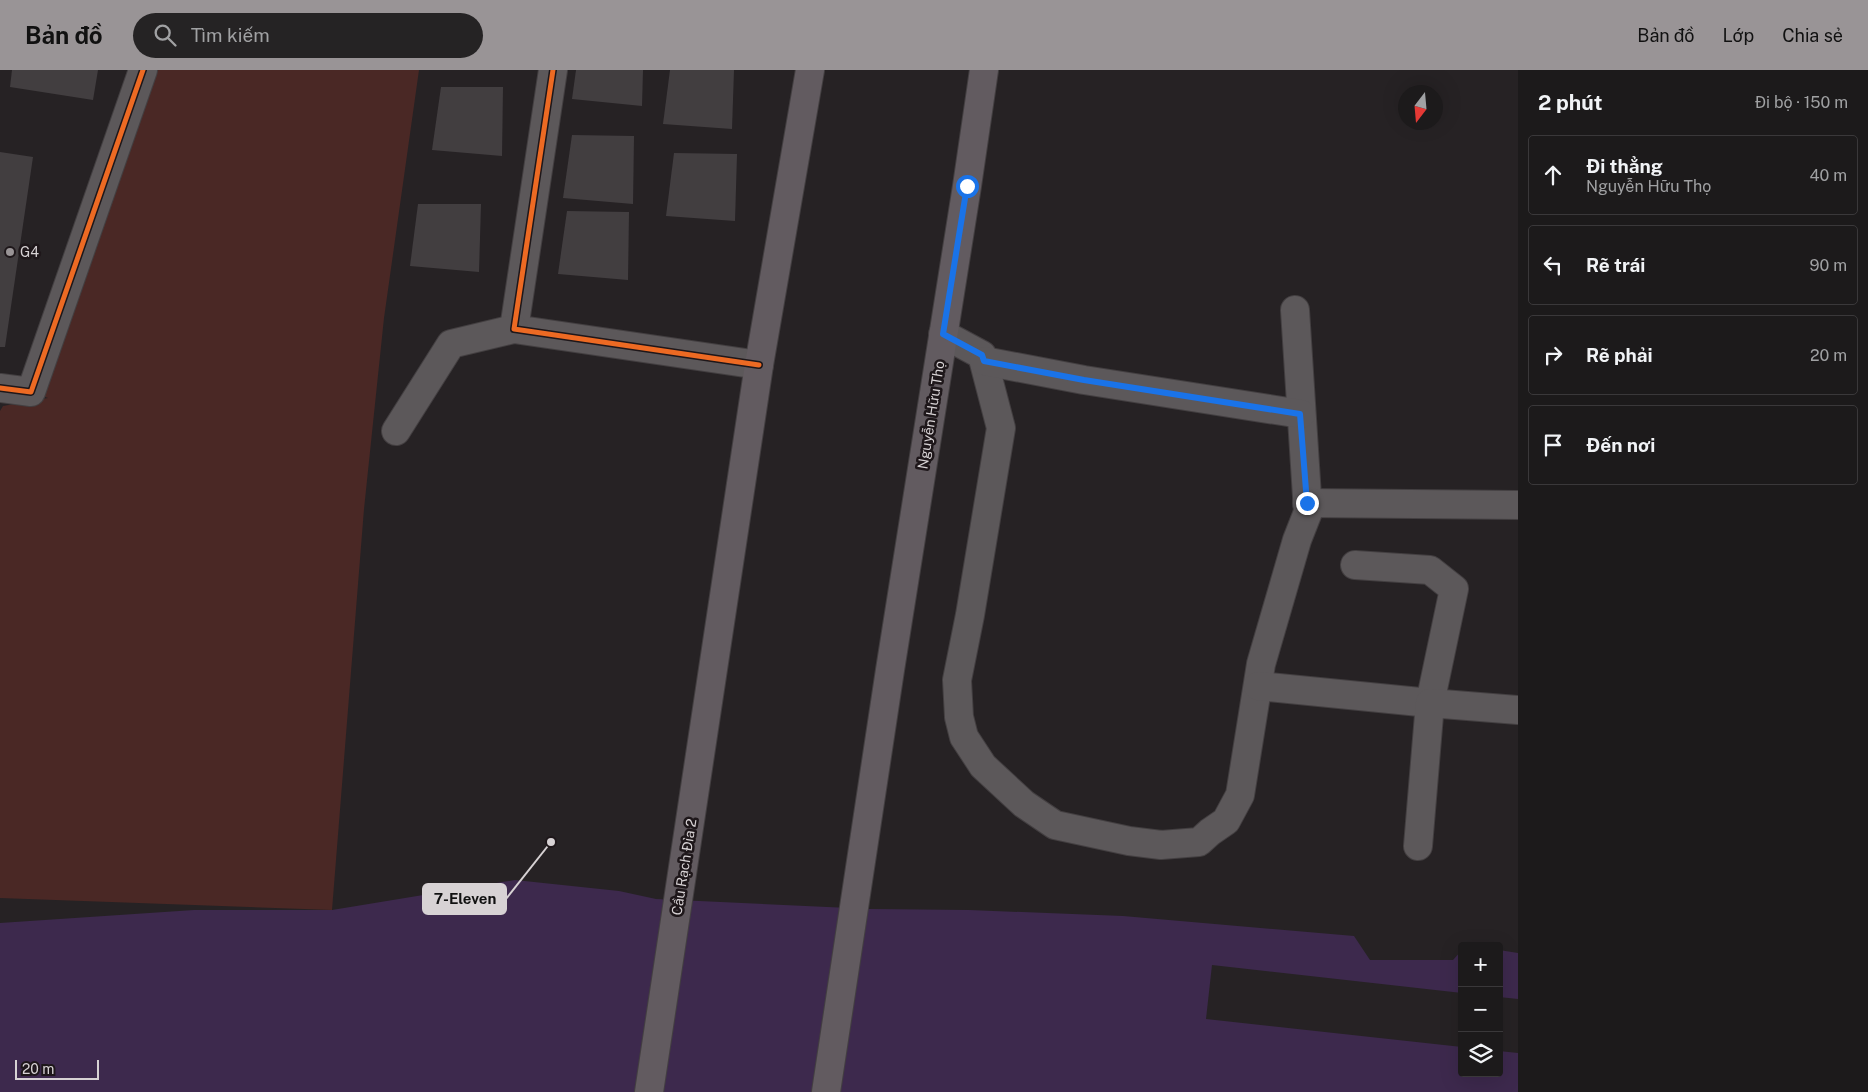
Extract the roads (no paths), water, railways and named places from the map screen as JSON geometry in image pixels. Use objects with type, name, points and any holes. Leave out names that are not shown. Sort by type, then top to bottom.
[{"type":"main road","points":[[759,366],[810,70]]},
{"type":"main road","name":"Nguyễn Hữu Thọ","points":[[826,1092],[984,70]]},
{"type":"main road","name":"Cầu Rạch Đỉa 2","points":[[649,1092],[759,366]]},
{"type":"street","points":[[0,388],[31,392],[143,70]]},
{"type":"street","points":[[514,329],[553,70]]},
{"type":"street","points":[[943,334],[982,355],[1001,428],[970,615],[957,680],[959,717],[964,737],[983,766],[1024,804],[1055,824],[1129,841],[1161,845],[1199,842],[1226,821],[1240,795],[1261,664],[1297,540],[1308,512],[1300,414],[1295,310]]},
{"type":"street","points":[[396,431],[451,344],[514,329],[759,366]]},
{"type":"street","points":[[984,361],[1084,380],[1300,414]]},
{"type":"street","points":[[1307,503],[1518,505]]},
{"type":"street","points":[[1355,564],[1430,570],[1454,589],[1430,703],[1418,846]]},
{"type":"street","points":[[1258,686],[1518,710]]},
{"type":"place","name":"G4","points":[[10,252]]},
{"type":"place","name":"7-Eleven","points":[[551,842]]}]
